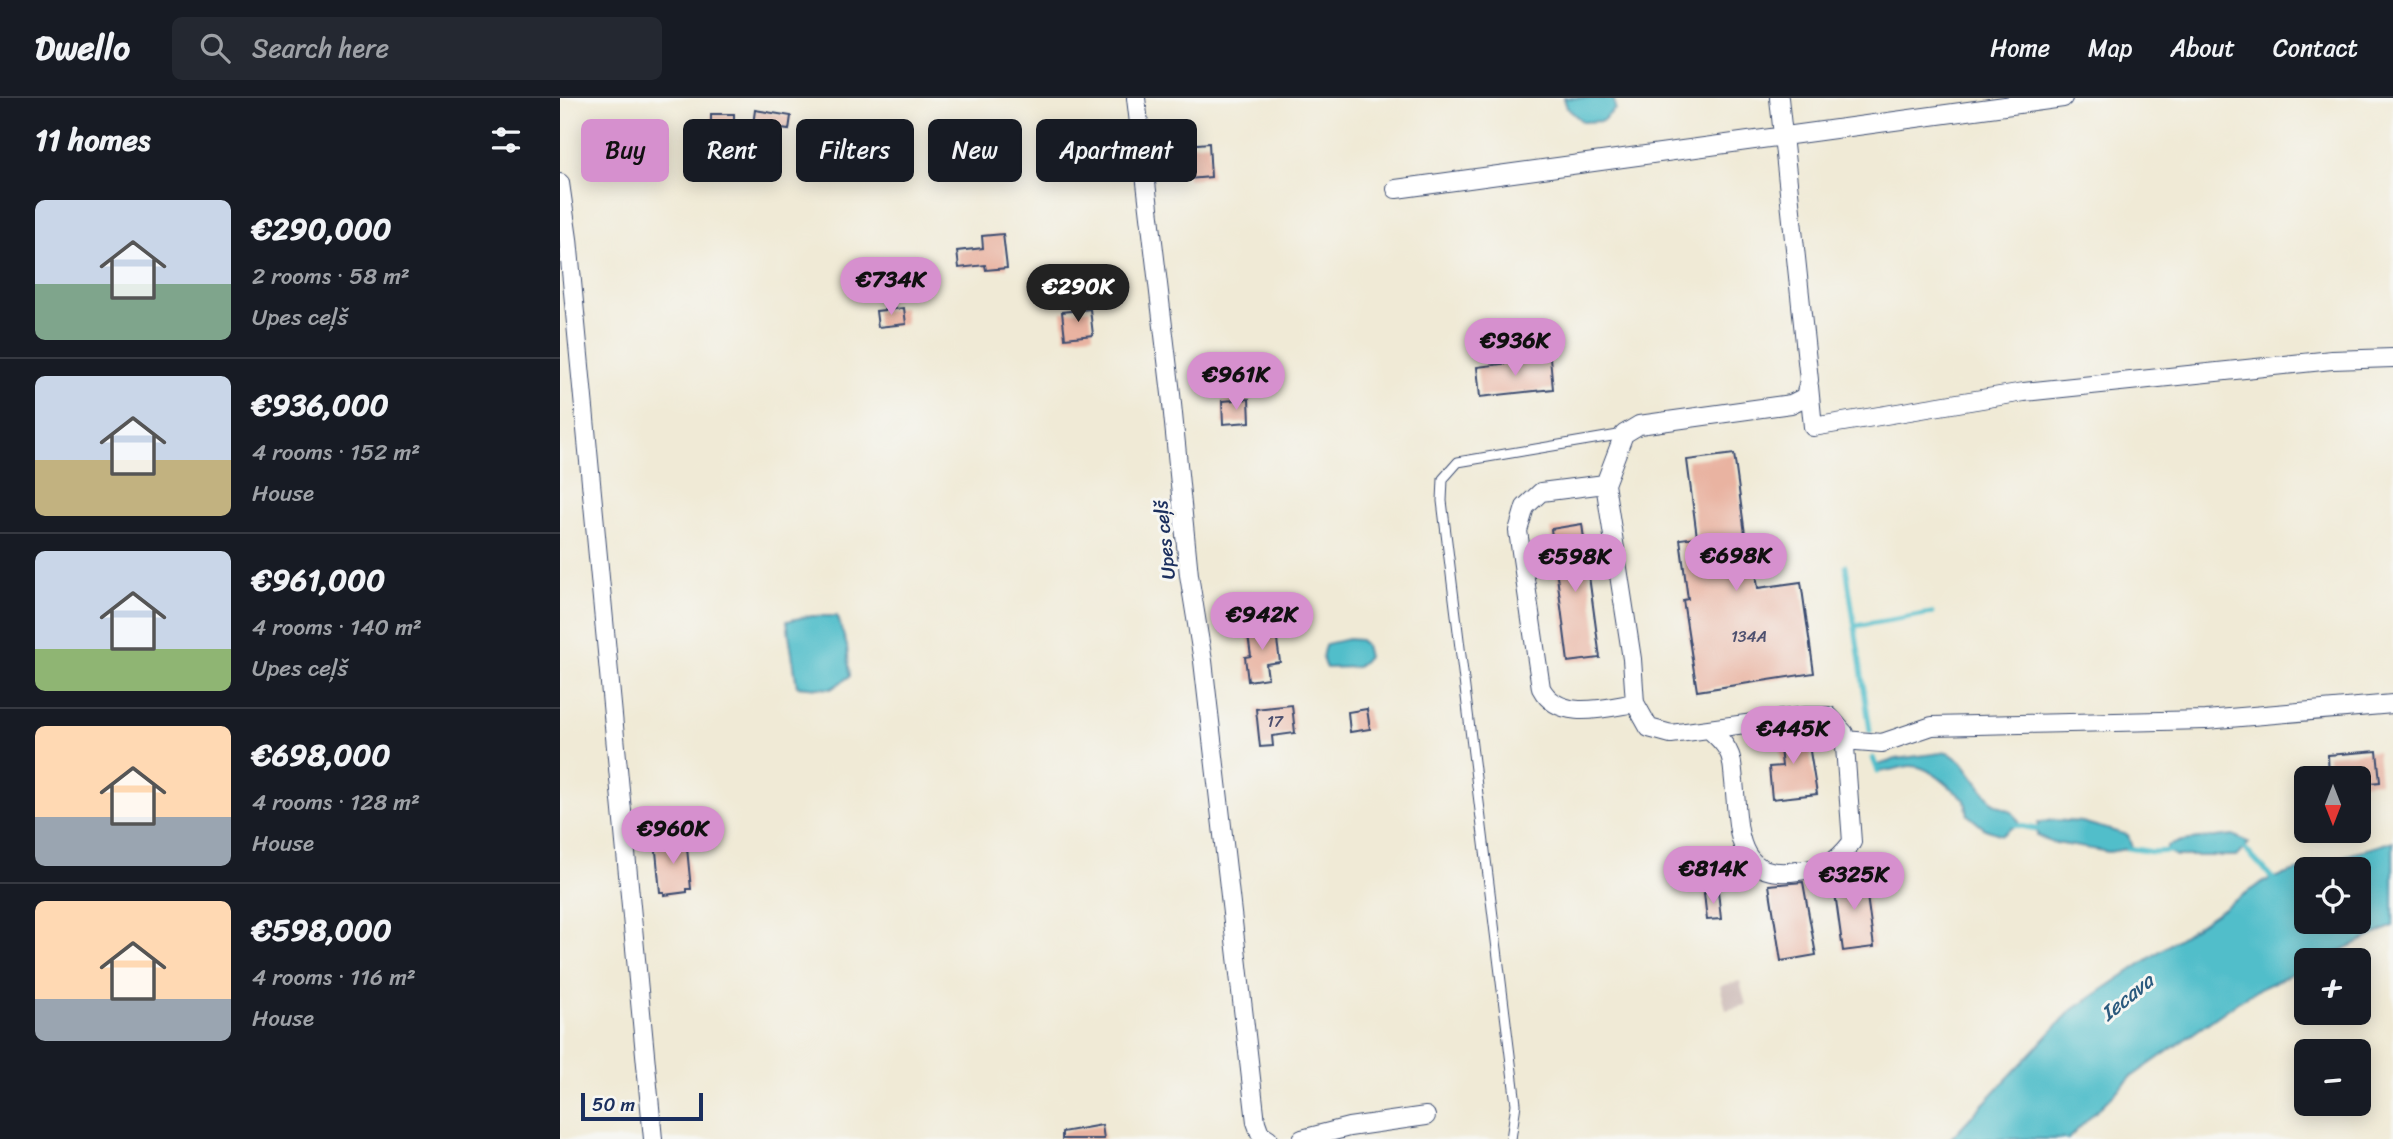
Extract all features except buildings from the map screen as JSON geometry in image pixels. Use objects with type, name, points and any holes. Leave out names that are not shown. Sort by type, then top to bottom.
[{"type":"street","name":"Upes ceļš","points":[[1136,98],[1189,575],[1203,661],[1256,1122],[1260,1133],[1269,1139]]},
{"type":"street","points":[[1779,98],[1813,427],[2024,392],[2332,360],[2393,358]]},
{"type":"street","points":[[1396,188],[2063,98]]},
{"type":"street","points":[[560,183],[569,253],[653,1139]]},
{"type":"street","points":[[1710,730],[1724,743],[1731,757],[1745,855],[1758,869],[1779,874],[1816,869],[1838,860],[1852,842],[1844,733],[1829,716],[1805,716],[1671,734],[1649,728],[1635,703],[1632,659],[1605,484],[1624,434],[1639,425],[1791,404],[1805,397],[1809,380]]},
{"type":"street","points":[[1605,484],[1541,492],[1525,507],[1518,531],[1541,688],[1546,697],[1562,707],[1580,711],[1635,703]]},
{"type":"street","points":[[1844,740],[1882,743],[1932,726],[2206,720],[2393,704]]},
{"type":"street","points":[[1302,1139],[1349,1127],[1426,1116]]},
{"type":"lane","points":[[1511,1139],[1516,1104],[1442,501],[1443,479],[1458,462],[1624,434]]},
{"type":"shaded area","points":[[1740,981],[1746,1005],[1726,1010],[1720,986]]},
{"type":"water","points":[[1564,98],[1614,98],[1615,109],[1602,121],[1583,122],[1567,108]]},
{"type":"water","points":[[808,616],[837,616],[847,646],[850,676],[831,689],[797,686],[787,621]]},
{"type":"water","points":[[1348,639],[1360,640],[1365,645],[1368,657],[1357,667],[1326,668],[1323,656],[1326,644]]},
{"type":"water","points":[[1948,752],[1963,763],[1992,802],[2013,813],[2019,822],[2002,835],[1985,829],[1968,815],[1965,800],[1932,773],[1910,766],[1877,771],[1875,766],[1896,759]]},
{"type":"water","points":[[2052,820],[2082,822],[2128,835],[2132,848],[2109,852],[2050,842],[2037,835],[2038,823]]},
{"type":"water","points":[[2233,835],[2249,843],[2237,856],[2176,856],[2167,851],[2167,846],[2182,841]]},
{"type":"water","name":"Iecava","points":[[2393,841],[2393,926],[2346,948],[2294,948],[2294,973],[2249,994],[2130,1078],[2068,1139],[1950,1139],[2071,1011],[2264,881],[2294,872],[2294,934],[2371,934],[2371,857],[2341,857]]},
{"type":"waterway","points":[[1846,566],[1870,731]]},
{"type":"waterway","points":[[1855,626],[1932,613]]},
{"type":"waterway","points":[[1873,758],[1878,771]]},
{"type":"waterway","points":[[2008,824],[2043,830]]},
{"type":"waterway","points":[[2239,847],[2244,848],[2275,881]]},
{"type":"waterway","points":[[2128,848],[2153,852],[2171,851]]}]
